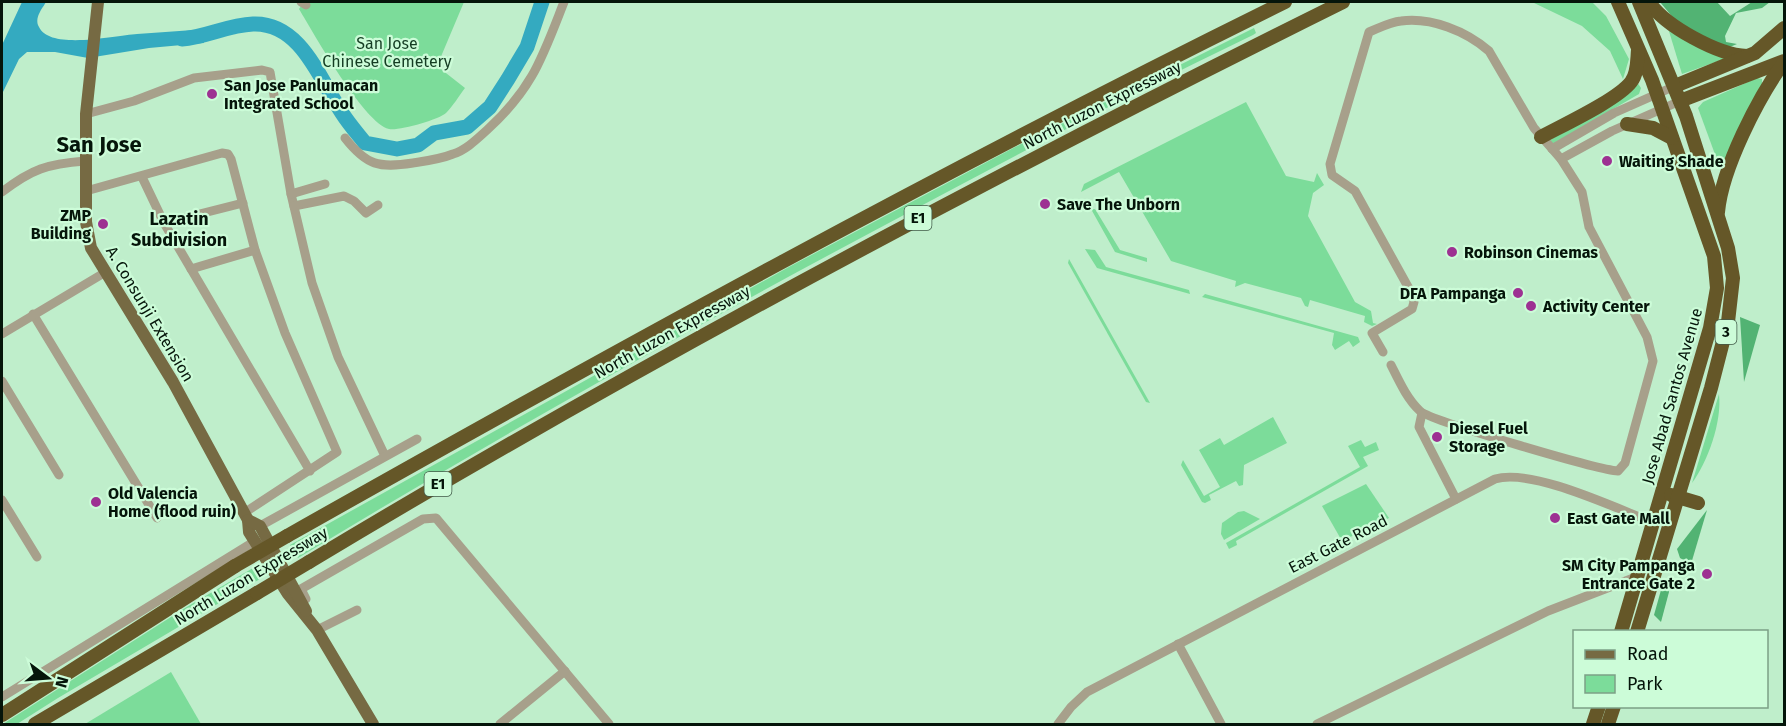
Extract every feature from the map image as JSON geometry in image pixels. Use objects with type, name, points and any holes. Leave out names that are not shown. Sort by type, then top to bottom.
[{"type":"highway","points":[[1191,48],[1264,2]]},
{"type":"highway","name":"North Luzon Expressway","points":[[2,715],[235,566],[747,280],[926,183],[1284,2]]},
{"type":"highway","name":"North Luzon Expressway","points":[[35,724],[514,439],[794,284],[1070,139],[1343,2]]},
{"type":"highway","name":"Jose Abad Santos Avenue","points":[[1618,2],[1638,45],[1705,227],[1717,274],[1716,303],[1623,630]]},
{"type":"highway","name":"Jose Abad Santos Avenue","points":[[1638,630],[1674,496],[1712,388],[1731,308],[1732,266],[1675,86],[1639,2]]},
{"type":"highway","points":[[1649,2],[1663,18],[1675,27],[1723,51],[1749,56]]},
{"type":"highway","points":[[1675,86],[1749,56],[1785,28]]},
{"type":"highway","points":[[1541,137],[1608,99],[1631,82],[1636,70],[1638,45]]},
{"type":"highway","points":[[1680,101],[1785,62]]},
{"type":"highway","points":[[1718,218],[1721,192],[1733,159],[1764,94],[1785,62]]},
{"type":"highway","points":[[1627,124],[1653,128],[1672,138]]},
{"type":"highway","points":[[1623,630],[1674,496],[1697,404],[1697,373]]},
{"type":"highway","points":[[1674,496],[1698,503]]},
{"type":"highway","points":[[1596,714],[1611,716]]},
{"type":"main road","name":"A. Consunji Extension","points":[[98,2],[86,114],[85,161],[90,248],[173,382],[246,516],[249,532],[288,594],[314,625]]},
{"type":"main road","points":[[246,516],[260,526],[314,625],[373,724]]},
{"type":"street","points":[[345,138],[359,155],[374,164],[392,166],[454,154],[469,146],[513,107],[527,87],[546,50],[564,2]]},
{"type":"street","points":[[1383,352],[1372,333],[1412,309],[1414,302],[1412,294],[1355,191],[1332,175],[1330,164],[1369,32],[1398,21],[1412,20],[1454,29],[1479,42],[1489,51],[1541,137],[1562,159],[1582,192],[1589,227],[1647,338],[1652,352],[1649,382],[1623,468],[1612,470],[1462,428],[1422,413],[1411,400],[1390,365]]},
{"type":"street","points":[[86,114],[134,101],[194,78],[267,71],[272,74],[291,194],[312,284],[329,335],[356,400],[385,456]]},
{"type":"street","points":[[1552,149],[1614,112],[1675,86]]},
{"type":"street","points":[[1562,159],[1627,124],[1680,101]]},
{"type":"street","points":[[86,191],[222,153],[228,154],[255,250],[285,333],[337,449],[335,455],[246,516]]},
{"type":"street","points":[[2,192],[33,170],[49,164],[85,161]]},
{"type":"street","points":[[142,177],[164,223],[310,471]]},
{"type":"street","points":[[291,194],[325,184]]},
{"type":"street","points":[[294,206],[338,196],[349,198],[366,213],[378,205]]},
{"type":"street","points":[[164,223],[243,203]]},
{"type":"street","points":[[191,269],[255,250]]},
{"type":"street","points":[[2,334],[104,273]]},
{"type":"street","points":[[33,314],[158,518]]},
{"type":"street","points":[[2,381],[59,476]]},
{"type":"street","points":[[1422,413],[1419,427],[1456,500]]},
{"type":"street","points":[[260,526],[417,439]]},
{"type":"street","name":"East Gate Road","points":[[1059,724],[1071,707],[1087,692],[1495,479],[1517,476],[1652,522]]},
{"type":"street","points":[[2,500],[37,557]]},
{"type":"street","points":[[357,610],[314,625],[311,609],[301,589],[423,519],[434,517],[459,543],[609,724]]},
{"type":"street","points":[[2,697],[255,540]]},
{"type":"street","points":[[1317,724],[1548,610],[1636,577]]},
{"type":"street","points":[[1178,644],[1221,724]]},
{"type":"street","points":[[500,724],[565,671]]},
{"type":"green space","name":"San Jose Chinese Cemetery","points":[[304,2],[464,2],[437,66],[465,88],[442,116],[409,127],[389,129],[366,111],[340,76],[299,9]]},
{"type":"green space","points":[[1532,2],[1592,2],[1606,16],[1629,59],[1623,79],[1610,51],[1582,26]]},
{"type":"green space","points":[[1660,2],[1717,2],[1730,16],[1752,2],[1770,2],[1762,8],[1736,13],[1725,36],[1726,42],[1737,44],[1725,49],[1675,20]]},
{"type":"green space","points":[[1254,28],[1256,33],[1253,35],[1042,142],[682,335],[528,422],[298,558],[290,545],[787,268],[1021,144]]},
{"type":"green space","points":[[1668,28],[1727,58],[1682,74]]},
{"type":"green space","points":[[1757,78],[1762,79],[1762,84],[1726,160],[1720,161],[1716,157],[1698,108],[1703,102]]},
{"type":"green space","points":[[1637,82],[1641,88],[1639,94],[1553,144],[1549,141]]},
{"type":"green space","points":[[1246,102],[1286,176],[1314,182],[1317,173],[1324,185],[1313,193],[1308,216],[1355,302],[1371,311],[1373,323],[1377,324],[1372,326],[1364,322],[1365,316],[1310,300],[1308,307],[1301,298],[1245,283],[1235,287],[1236,281],[1171,261],[1119,172],[1081,192],[1084,184]]},
{"type":"green space","points":[[1091,209],[1095,209],[1120,250],[1147,258],[1147,262],[1115,252]]},
{"type":"green space","points":[[1085,249],[1095,250],[1106,267],[1189,290],[1190,294],[1097,268]]},
{"type":"green space","points":[[1069,259],[1150,403],[1146,402],[1068,263]]},
{"type":"green space","points":[[1205,294],[1358,337],[1360,342],[1353,347],[1349,341],[1335,350],[1332,345],[1334,333],[1202,297]]},
{"type":"green space","points":[[1740,317],[1760,325],[1744,382]]},
{"type":"green space","points":[[1719,394],[1718,417],[1713,441],[1692,483]]},
{"type":"green space","points":[[1273,417],[1287,443],[1244,465],[1243,485],[1239,486],[1236,481],[1209,495],[1211,500],[1202,502],[1181,465],[1183,460],[1204,496],[1220,487],[1199,450],[1220,438],[1224,445]]},
{"type":"green space","points":[[1361,440],[1365,447],[1376,442],[1379,450],[1363,457],[1368,466],[1236,541],[1237,545],[1229,549],[1226,543],[1360,467],[1348,446]]},
{"type":"green space","points":[[1366,484],[1389,518],[1342,541],[1322,506]]},
{"type":"green space","points":[[1707,510],[1691,564],[1680,558],[1677,549]]},
{"type":"green space","points":[[1244,511],[1260,519],[1224,540],[1221,534],[1222,523],[1238,512]]},
{"type":"green space","points":[[258,565],[265,576],[17,724],[3,724],[185,608]]},
{"type":"green space","points":[[1667,587],[1669,592],[1661,622],[1654,615],[1661,590]]},
{"type":"green space","points":[[171,672],[201,724],[85,724]]},
{"type":"water","points":[[22,2],[46,2],[39,14],[38,24],[46,34],[56,38],[85,40],[193,30],[201,33],[204,43],[149,48],[88,58],[55,52],[27,52],[19,59],[2,94],[2,45]]},
{"type":"waterway","points":[[182,39],[253,24],[270,26],[284,32],[307,55],[342,113],[365,143],[397,149],[418,145],[434,133],[467,127],[490,107],[527,47],[542,2]]},
{"type":"place","name":"San Jose Panlumacan Integrated School","points":[[212,94]]},
{"type":"place","name":"Waiting Shade","points":[[1607,161]]},
{"type":"place","name":"Save The Unborn","points":[[1045,204]]},
{"type":"place","name":"ZMP Building","points":[[103,224]]},
{"type":"place","name":"Robinson Cinemas","points":[[1452,252]]},
{"type":"place","name":"DFA Pampanga","points":[[1518,293]]},
{"type":"place","name":"Activity Center","points":[[1531,306]]},
{"type":"place","name":"Diesel Fuel Storage","points":[[1437,437]]},
{"type":"place","name":"Old Valencia Home (flood ruin)","points":[[96,502]]},
{"type":"place","name":"East Gate Mall","points":[[1555,518]]},
{"type":"place","name":"SM City Pampanga Entrance Gate 2","points":[[1707,574]]},
{"type":"district","name":"San Jose","points":[[99,144]]},
{"type":"district","name":"Lazatin Subdivision","points":[[179,229]]}]
